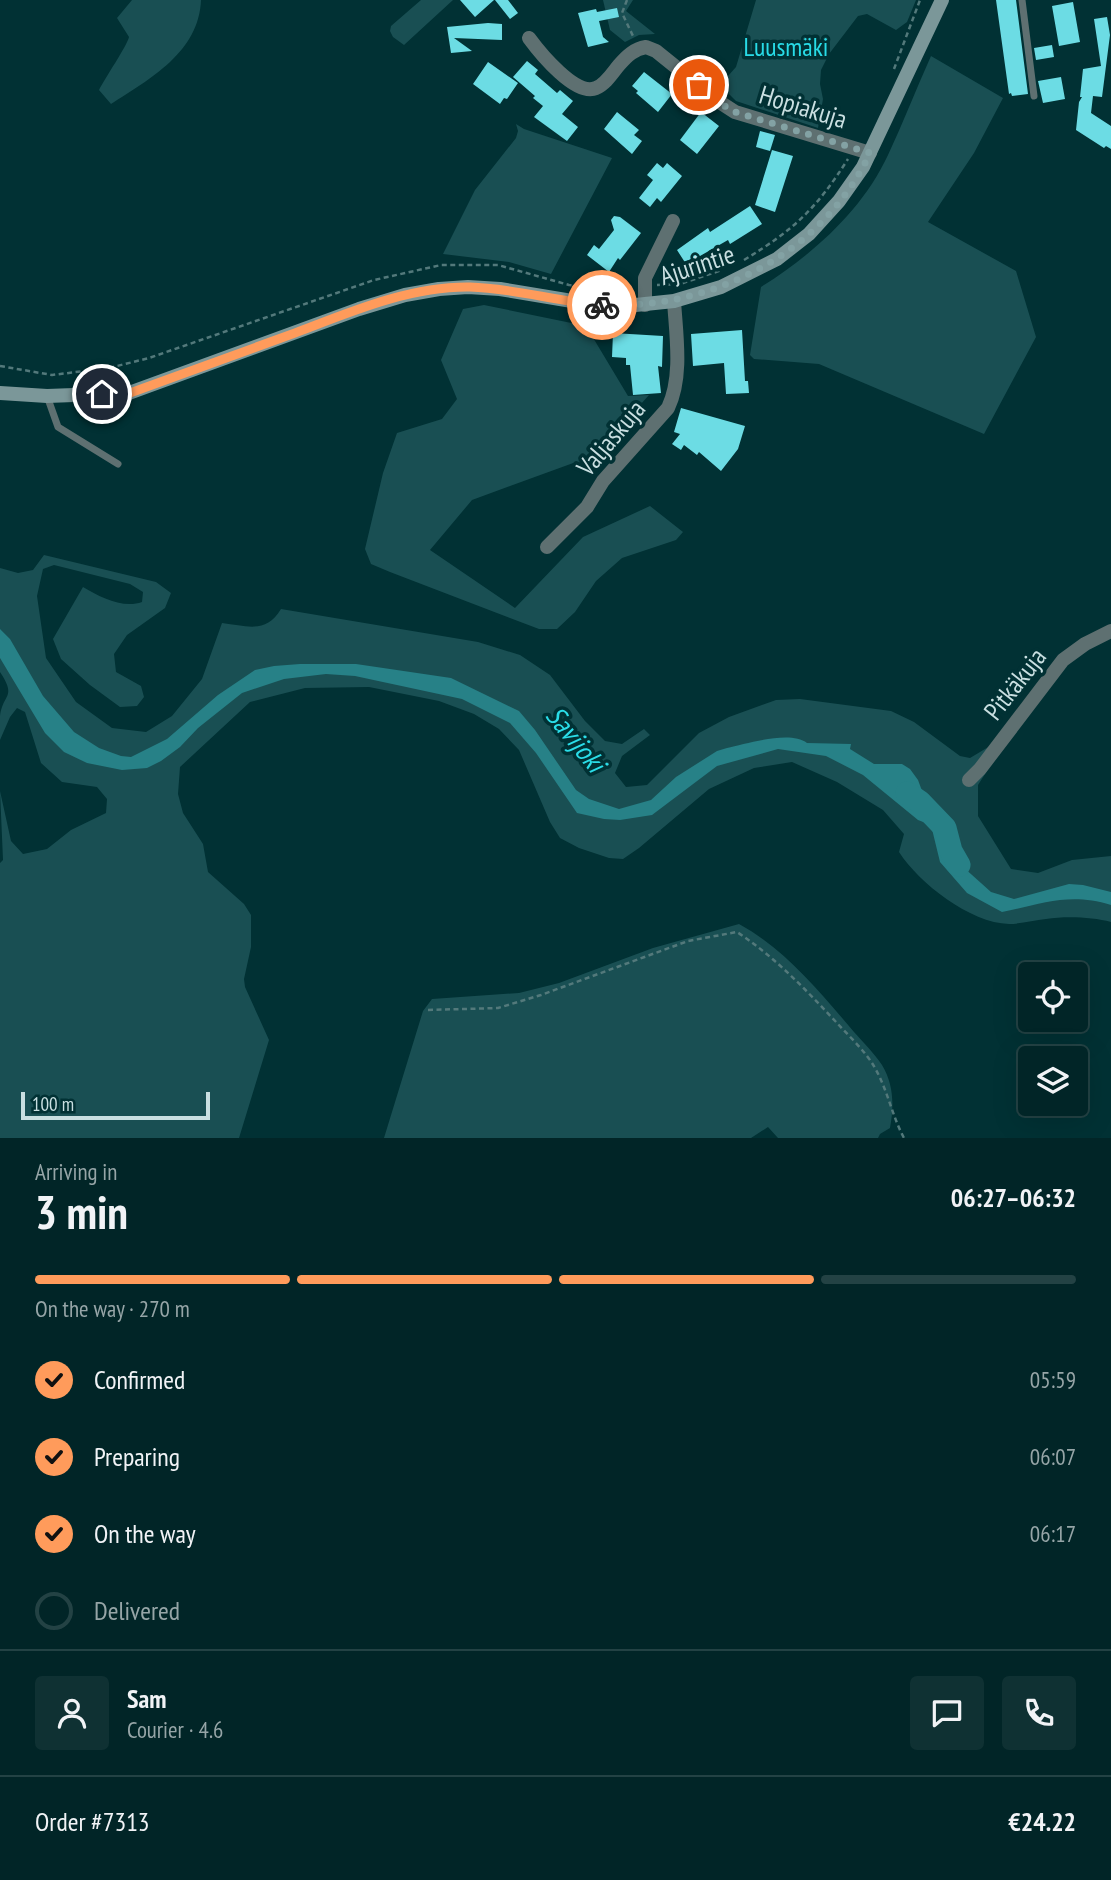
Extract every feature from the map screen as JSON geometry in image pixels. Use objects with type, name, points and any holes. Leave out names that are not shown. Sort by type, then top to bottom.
[{"type":"street","name":"Ajurintie","points":[[0,393],[47,396],[130,393],[359,309],[405,295],[439,289],[500,289],[590,304],[645,305],[674,301],[721,287],[777,259],[809,234],[839,201],[863,167],[942,0]]},
{"type":"street","points":[[529,38],[545,59],[575,84],[590,90],[601,86],[628,54],[641,48]]},
{"type":"street","name":"Hopiakuja","points":[[641,48],[656,51],[718,102],[735,112],[870,153]]},
{"type":"street","points":[[645,305],[645,278],[673,221]]},
{"type":"street","name":"Valjaskuja","points":[[547,547],[587,507],[603,481],[668,408],[673,397],[676,376],[674,301]]},
{"type":"street","name":"Pitkäkuja","points":[[969,780],[1063,660],[1111,631]]},
{"type":"lane","points":[[1022,0],[1034,96]]},
{"type":"lane","points":[[47,396],[58,427],[118,464]]},
{"type":"path","points":[[627,0],[622,13],[641,48]]},
{"type":"path","points":[[891,76],[920,0]]},
{"type":"path","points":[[743,260],[802,219],[817,203],[855,148]]},
{"type":"path","points":[[0,366],[52,375],[109,368],[149,358],[374,280],[441,265],[498,265],[569,285],[606,288],[680,284],[725,269]]},
{"type":"path","points":[[428,1010],[498,1008],[688,942],[737,932],[761,948],[800,984],[874,1065],[904,1138]]},
{"type":"green space","points":[[132,0],[201,0],[192,35],[182,49],[156,74],[111,104],[99,90],[129,37],[117,18]]},
{"type":"green space","points":[[421,0],[453,0],[404,45],[393,37],[391,26]]},
{"type":"green space","points":[[603,0],[633,0],[626,11],[655,34],[639,35],[625,42],[610,30]]},
{"type":"green space","name":"Luusmäki","points":[[756,0],[916,0],[907,22],[896,30],[867,14],[858,16],[829,54],[821,70],[823,99],[818,128],[736,101],[720,85],[736,67]]},
{"type":"green space","points":[[931,56],[1003,98],[974,153],[928,222],[1016,271],[1036,337],[984,434],[819,364],[754,359],[750,355],[761,287],[817,246],[864,195],[888,155]]},
{"type":"green space","points":[[516,124],[612,158],[551,274],[509,262],[443,254],[475,190],[516,138]]},
{"type":"green space","points":[[484,305],[586,326],[628,396],[649,395],[584,468],[576,462],[472,500],[430,550],[515,608],[583,537],[650,506],[683,532],[676,540],[622,558],[596,581],[575,612],[557,629],[539,629],[390,572],[371,564],[365,549],[383,473],[397,433],[442,419],[457,399],[441,360],[463,309]]},
{"type":"green space","points":[[44,555],[156,582],[171,593],[165,608],[127,635],[114,654],[116,672],[141,686],[144,697],[137,706],[120,707],[61,659],[53,639],[83,587],[104,598],[127,604],[142,602],[143,592],[130,584],[54,565],[43,569],[37,596],[46,658],[76,702],[112,728],[146,732],[172,716],[202,679],[222,623],[263,625],[281,609],[478,642],[520,655],[550,675],[585,721],[605,741],[622,744],[644,729],[650,735],[622,756],[615,773],[626,787],[647,785],[699,733],[729,717],[776,700],[800,699],[891,711],[914,722],[960,756],[970,758],[990,746],[999,752],[978,785],[978,816],[1011,869],[1038,873],[1072,860],[1111,856],[1111,922],[1070,917],[1009,924],[978,917],[962,909],[932,888],[908,864],[899,852],[904,834],[883,810],[837,782],[792,762],[754,768],[709,789],[639,848],[623,859],[609,858],[560,838],[550,822],[519,750],[499,729],[474,714],[439,701],[369,687],[305,688],[250,702],[180,767],[178,794],[183,813],[203,844],[208,872],[244,904],[251,915],[251,947],[244,979],[245,987],[269,1040],[239,1138],[0,1138],[0,863],[3,860],[0,791],[11,841],[23,854],[47,849],[71,830],[106,813],[107,799],[97,787],[62,782],[41,763],[25,712],[17,708],[0,740],[0,716],[8,687],[0,672],[0,568],[18,573],[33,570]]},
{"type":"green space","points":[[739,924],[772,946],[801,972],[882,1065],[891,1088],[892,1112],[890,1128],[878,1138],[778,1138],[768,1127],[751,1138],[384,1138],[423,1011],[432,999],[519,993],[559,983],[653,948]]},
{"type":"shaded area","points":[[0,629],[10,639],[43,696],[74,732],[99,748],[121,756],[131,757],[167,739],[218,695],[255,670],[300,664],[356,664],[451,678],[519,711],[576,790],[589,799],[619,809],[651,800],[676,777],[717,751],[756,741],[790,738],[807,743],[851,744],[850,749],[874,764],[902,764],[910,769],[918,780],[931,815],[946,835],[962,866],[991,892],[1014,899],[1069,884],[1083,885],[1111,892],[1111,905],[1069,899],[1002,912],[967,893],[940,862],[931,825],[918,820],[863,775],[826,756],[778,749],[717,766],[652,815],[620,820],[577,813],[536,753],[510,723],[462,699],[355,676],[326,674],[284,679],[242,693],[198,728],[180,747],[147,768],[122,770],[87,763],[64,752],[45,733],[0,658]]},
{"type":"building","points":[[460,0],[494,0],[475,17]]},
{"type":"building","points":[[495,0],[508,0],[518,13],[510,19]]},
{"type":"building","points":[[996,0],[1016,0],[1028,94],[1009,94]]},
{"type":"building","points":[[1073,2],[1080,42],[1059,46],[1052,6]]},
{"type":"building","points":[[617,8],[619,17],[599,21],[603,37],[609,42],[588,47],[578,13]]},
{"type":"building","points":[[1107,17],[1110,35],[1102,97],[1093,96],[1091,113],[1111,126],[1111,149],[1106,146],[1104,148],[1076,130],[1082,97],[1083,69],[1101,66],[1094,19]]},
{"type":"building","points":[[502,24],[502,40],[454,38],[472,51],[451,53],[447,27]]},
{"type":"building","points":[[1052,45],[1054,57],[1036,60],[1034,48]]},
{"type":"building","points":[[527,61],[538,70],[535,74],[557,93],[560,90],[573,101],[562,114],[578,127],[567,141],[534,117],[543,106],[513,77]]},
{"type":"building","points":[[488,62],[518,83],[500,104],[473,84]]},
{"type":"building","points":[[644,72],[672,94],[658,112],[636,93],[638,91],[632,86]]},
{"type":"building","points":[[1061,77],[1065,99],[1043,103],[1038,81]]},
{"type":"building","points":[[617,112],[639,130],[634,135],[642,141],[632,154],[604,129]]},
{"type":"building","points":[[701,112],[719,126],[697,154],[680,140]]},
{"type":"building","points":[[760,131],[775,135],[770,151],[756,147]]},
{"type":"building","points":[[772,150],[793,156],[775,212],[755,205]]},
{"type":"building","points":[[657,163],[663,168],[667,163],[682,176],[661,202],[657,198],[650,207],[639,198],[653,180],[647,175]]},
{"type":"building","points":[[750,206],[762,224],[730,244],[728,240],[686,264],[677,250],[708,228],[710,232]]},
{"type":"building","points":[[614,216],[620,217],[641,233],[609,272],[587,255],[594,245],[599,249],[614,230],[611,220]]},
{"type":"building","points":[[742,330],[745,381],[748,381],[749,393],[726,394],[724,363],[693,366],[691,334]]},
{"type":"building","points":[[613,333],[663,336],[662,367],[658,366],[661,393],[633,395],[630,365],[626,365],[626,358],[612,357]]},
{"type":"building","points":[[681,408],[745,426],[738,449],[721,471],[699,452],[697,455],[684,445],[681,450],[672,444],[680,434],[674,432]]},
{"type":"waterway","name":"Savijoki","points":[[907,793],[920,802],[945,828],[951,851],[959,865]]},
{"type":"way so far","points":[[602,305],[626,306],[674,301],[721,287],[777,259],[809,234],[839,201],[870,153],[735,112],[718,102],[699,85]]},
{"type":"route","points":[[102,394],[130,393],[359,309],[405,295],[468,287],[500,289],[602,305]]}]
